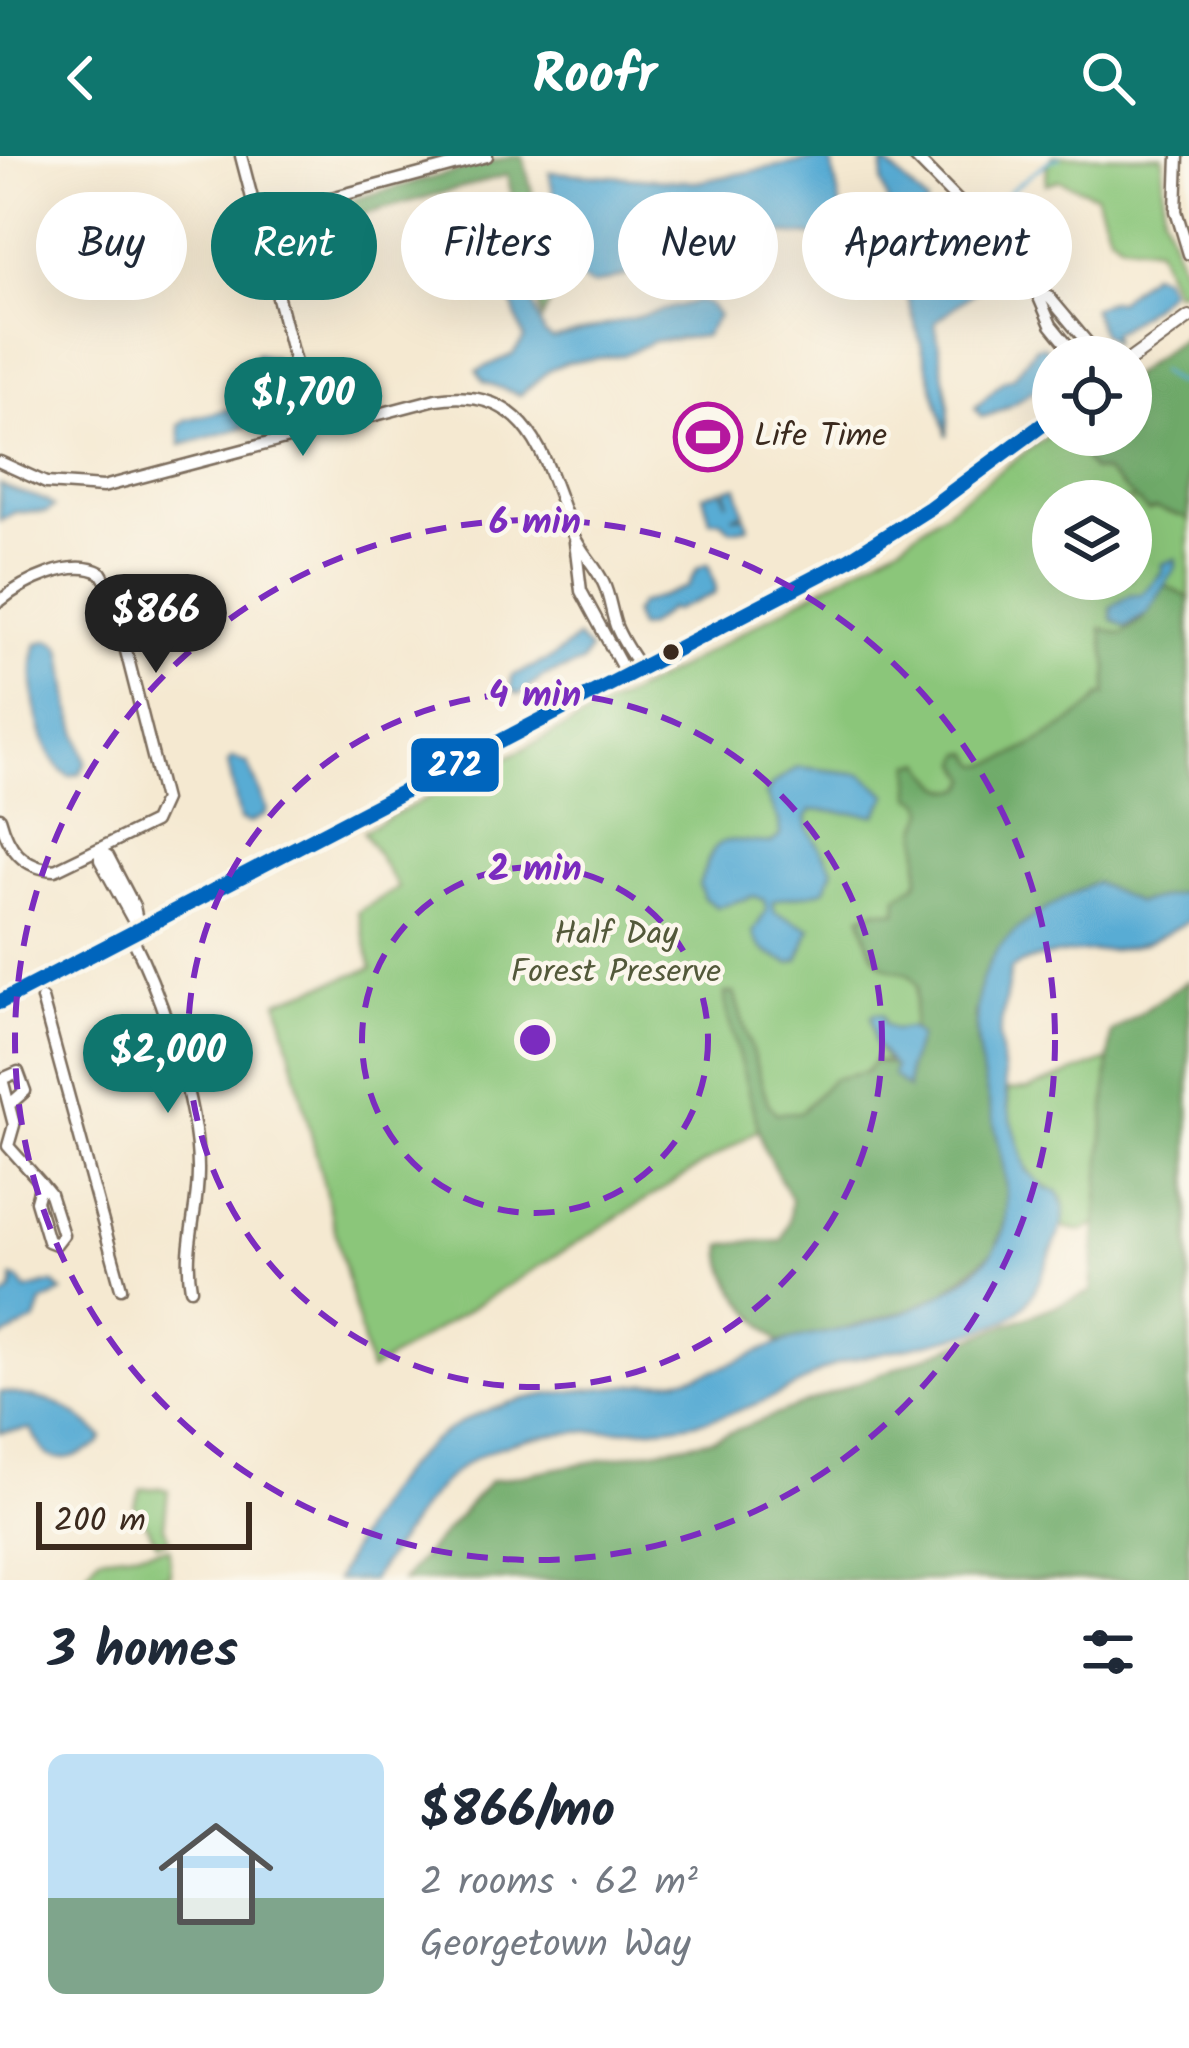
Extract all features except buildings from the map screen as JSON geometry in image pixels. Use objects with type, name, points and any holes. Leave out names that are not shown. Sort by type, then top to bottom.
[{"type":"main road","points":[[1152,344],[1189,317]]},
{"type":"main road","points":[[0,1002],[848,560],[930,508],[1032,433]]},
{"type":"street","points":[[241,156],[250,192]]},
{"type":"street","points":[[353,192],[487,156]]},
{"type":"street","points":[[914,156],[949,192]]},
{"type":"street","points":[[1178,156],[1176,212],[1189,254]]},
{"type":"street","points":[[278,300],[313,432]]},
{"type":"street","points":[[1040,300],[1060,336]]},
{"type":"street","points":[[1052,300],[1082,336]]},
{"type":"street","points":[[0,462],[46,483],[103,488],[436,399],[487,404],[510,415],[539,444],[551,466],[575,538],[581,591],[626,674]]},
{"type":"street","points":[[575,538],[601,577],[616,627],[640,667]]},
{"type":"street","points":[[0,601],[28,582],[80,567],[97,570],[108,583],[164,800],[154,822],[64,868],[40,868],[11,849],[0,818]]},
{"type":"street","points":[[100,851],[108,856],[134,906],[135,933],[196,1129],[198,1178],[187,1264],[190,1289]]},
{"type":"street","points":[[43,999],[121,1288]]},
{"type":"street","points":[[9,1105],[14,1131],[4,1146],[40,1183],[55,1207],[63,1235],[56,1244],[48,1241],[36,1201],[40,1183]]},
{"type":"green space","points":[[512,156],[523,156],[532,192],[511,192],[507,175],[445,192],[401,192],[401,204],[377,211],[377,193]]},
{"type":"green space","points":[[1053,156],[1163,156],[1163,214],[1189,286],[1175,292],[1157,248],[1121,243],[1109,233],[1096,195],[1059,180],[1046,184],[1047,165]]},
{"type":"green space","points":[[537,300],[551,300],[542,319]]},
{"type":"green space","name":"Half Day Forest Preserve","points":[[1189,333],[1189,900],[1023,945],[882,1053],[886,1062],[874,1061],[867,1071],[831,1087],[801,1112],[784,1114],[370,1371],[278,1001],[372,968],[358,912],[398,888],[363,831],[654,682],[901,543],[1032,447],[1032,456],[1152,456],[1152,360]]},
{"type":"green space","points":[[1189,333],[1189,519],[1152,510],[1152,480],[1114,480],[1104,471],[1092,470],[1085,460],[1084,456],[1152,456],[1152,360]]},
{"type":"green space","points":[[1165,585],[1189,598],[1189,891],[1137,903],[1094,883],[1024,924],[975,1013],[977,1045],[1005,1163],[1007,1216],[995,1250],[944,1293],[910,1309],[833,1333],[779,1342],[741,1298],[723,1259],[723,1245],[782,1241],[791,1199],[764,1149],[725,993],[734,993],[768,1103],[776,1113],[801,1112],[832,1079],[866,1072],[874,1061],[908,1068],[919,1036],[912,1029],[917,987],[907,974],[878,961],[861,916],[877,910],[897,912],[898,896],[917,883],[919,828],[926,811],[923,802],[912,796],[912,764],[924,762],[935,780],[958,790],[970,779],[960,763],[964,753],[971,753],[980,765],[991,764],[1064,726],[1106,695],[1108,668],[1101,628],[1122,634],[1143,619]]},
{"type":"green space","points":[[1189,980],[1189,1580],[402,1580],[490,1481],[713,1439],[1091,1292],[1111,1033]]},
{"type":"green space","points":[[1122,1055],[1136,1208],[1082,1231],[1063,1227],[1063,1200],[1033,1176],[1018,1150],[1008,1090],[1028,1089]]},
{"type":"green space","points":[[141,1489],[168,1491],[164,1526],[169,1537],[157,1543],[134,1505]]},
{"type":"green space","points":[[169,1548],[170,1575],[132,1580],[89,1577],[87,1571],[99,1556]]},
{"type":"water","points":[[830,156],[838,192],[802,192],[802,235],[778,233],[778,192],[618,192],[618,278],[594,285],[594,192],[553,192],[549,172],[697,182]]},
{"type":"water","points":[[883,165],[888,165],[916,192],[885,192]]},
{"type":"water","points":[[1150,273],[1162,276],[1169,289],[1112,336],[1105,336],[1092,308],[1118,301]]},
{"type":"water","points":[[511,300],[531,300],[544,334],[553,339],[698,301],[718,316],[704,336],[654,341],[623,355],[568,362],[550,369],[520,395],[484,382],[477,371],[513,354],[524,339]]},
{"type":"water","points":[[908,300],[964,300],[935,322],[949,407],[947,436]]},
{"type":"water","points":[[1032,352],[1032,391],[981,417],[975,408],[1003,381],[1014,377]]},
{"type":"water","points":[[256,354],[274,358],[285,416],[181,445],[179,425],[185,420],[252,400],[249,370]]},
{"type":"water","points":[[0,484],[54,507],[47,512],[15,512],[0,521]]},
{"type":"water","points":[[737,486],[744,512],[732,517],[745,516],[748,527],[731,530],[720,520],[710,520],[703,495],[722,490],[728,503],[726,489]]},
{"type":"water","points":[[1176,559],[1176,567],[1148,613],[1126,627],[1112,619],[1111,607],[1123,600],[1152,600],[1152,583],[1162,572],[1162,564]]},
{"type":"water","points":[[708,564],[714,594],[670,608],[647,627],[638,628],[633,614],[639,604],[687,587],[697,569]]},
{"type":"water","points":[[577,638],[589,650],[582,663],[543,677],[519,695],[511,689],[512,676],[554,657]]},
{"type":"water","points":[[49,640],[63,653],[71,710],[86,762],[80,773],[70,776],[50,754],[34,695],[37,644]]},
{"type":"water","points":[[232,758],[248,764],[267,809],[249,823],[240,820],[228,763]]},
{"type":"water","points":[[798,767],[862,774],[888,795],[876,815],[811,810],[806,818],[833,869],[825,889],[773,902],[775,913],[810,928],[799,960],[790,963],[767,952],[755,939],[753,932],[767,910],[764,900],[754,896],[717,907],[704,898],[699,885],[711,855],[723,842],[771,843],[780,836],[779,821],[766,795]]},
{"type":"water","points":[[1095,882],[1137,903],[1189,891],[1189,921],[1145,943],[1043,957],[1011,969],[999,1036],[1008,1108],[1027,1171],[1047,1189],[1057,1191],[1064,1213],[1038,1284],[1017,1313],[984,1329],[842,1362],[767,1399],[710,1419],[657,1428],[557,1434],[485,1453],[434,1492],[371,1580],[336,1580],[396,1478],[447,1431],[479,1414],[559,1393],[702,1374],[796,1339],[910,1310],[974,1271],[1000,1240],[1006,1210],[1002,1162],[980,1060],[979,993],[989,963],[1010,936]]},
{"type":"water","points":[[874,1014],[882,1015],[885,1025],[894,1030],[909,1028],[919,1036],[908,1068],[908,1089],[893,1076],[894,1067],[875,1044]]},
{"type":"water","points":[[13,1278],[26,1290],[53,1283],[62,1292],[42,1303],[36,1320],[0,1339],[0,1298],[11,1291]]},
{"type":"water","points":[[0,1392],[44,1399],[67,1409],[102,1437],[99,1444],[76,1456],[55,1458],[44,1451],[31,1429],[0,1432]]},
{"type":"waterway","points":[[1008,192],[1050,160],[1060,158]]},
{"type":"waterway","points":[[1159,371],[1175,383],[1189,382]]},
{"type":"transit line","name":"272","points":[[0,1002],[848,560],[930,508],[1032,433]]},
{"type":"place","name":"Life Time","points":[[708,437]]}]
